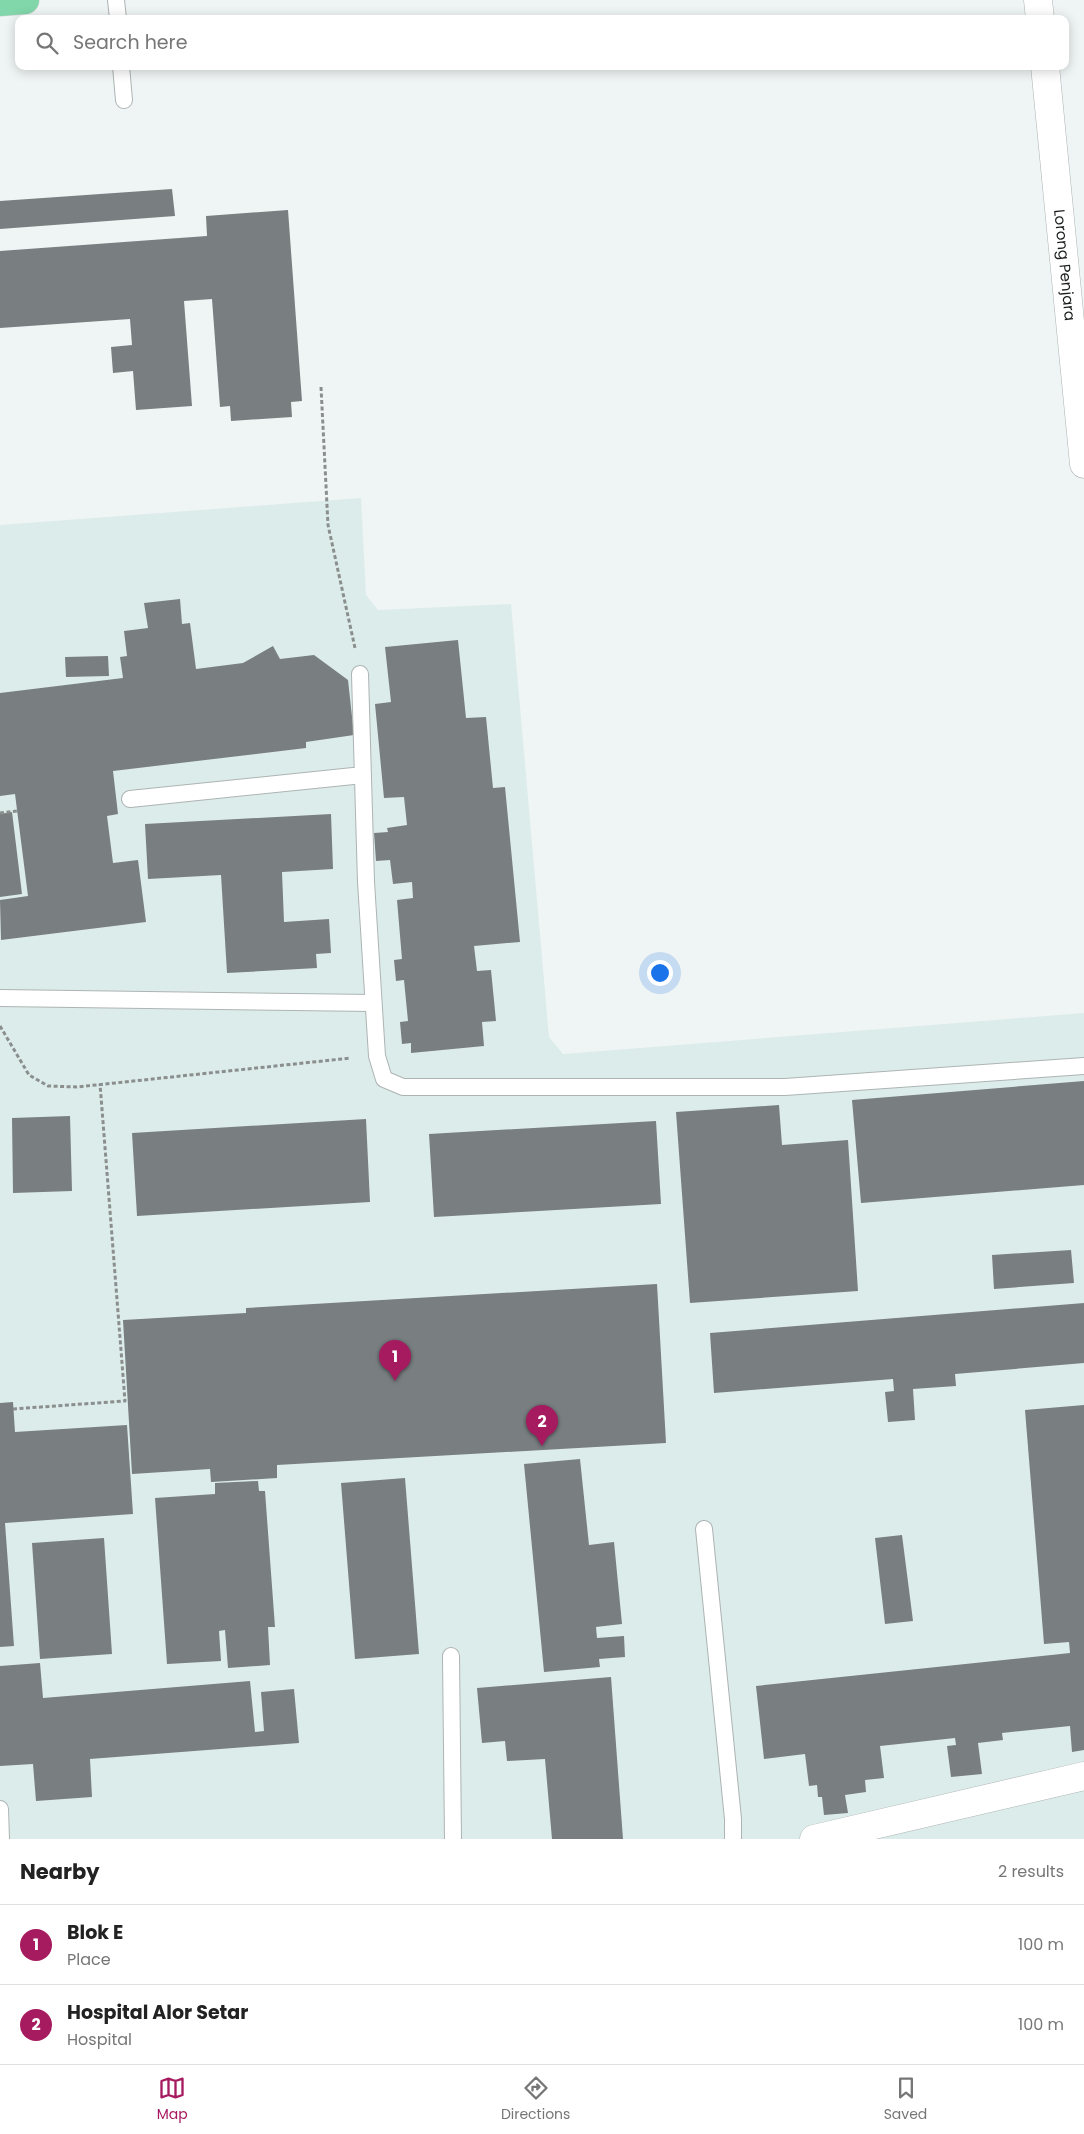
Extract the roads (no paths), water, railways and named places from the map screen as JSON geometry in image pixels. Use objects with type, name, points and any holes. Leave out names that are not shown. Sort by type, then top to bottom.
[{"type":"main road","points":[[0,2],[24,0]]},
{"type":"street","points":[[1038,0],[1040,15]]},
{"type":"street","name":"Lorong Penjara","points":[[1044,70],[1084,464]]},
{"type":"street","points":[[814,1839],[1084,1776]]},
{"type":"lane","points":[[116,0],[118,15]]},
{"type":"lane","points":[[121,70],[124,100]]},
{"type":"lane","points":[[360,674],[366,882],[373,1003],[377,1056],[384,1079],[403,1086],[468,1088],[785,1087],[1084,1066]]},
{"type":"lane","points":[[130,799],[363,775]]},
{"type":"lane","points":[[0,998],[373,1003]]},
{"type":"lane","points":[[704,1530],[733,1819],[733,1839]]},
{"type":"lane","points":[[451,1656],[452,1839]]},
{"type":"lane","points":[[0,1809],[1,1839]]},
{"type":"place","name":"Blok E","points":[[395,1381]]},
{"type":"place","name":"Hospital Alor Setar","points":[[542,1446]]}]
